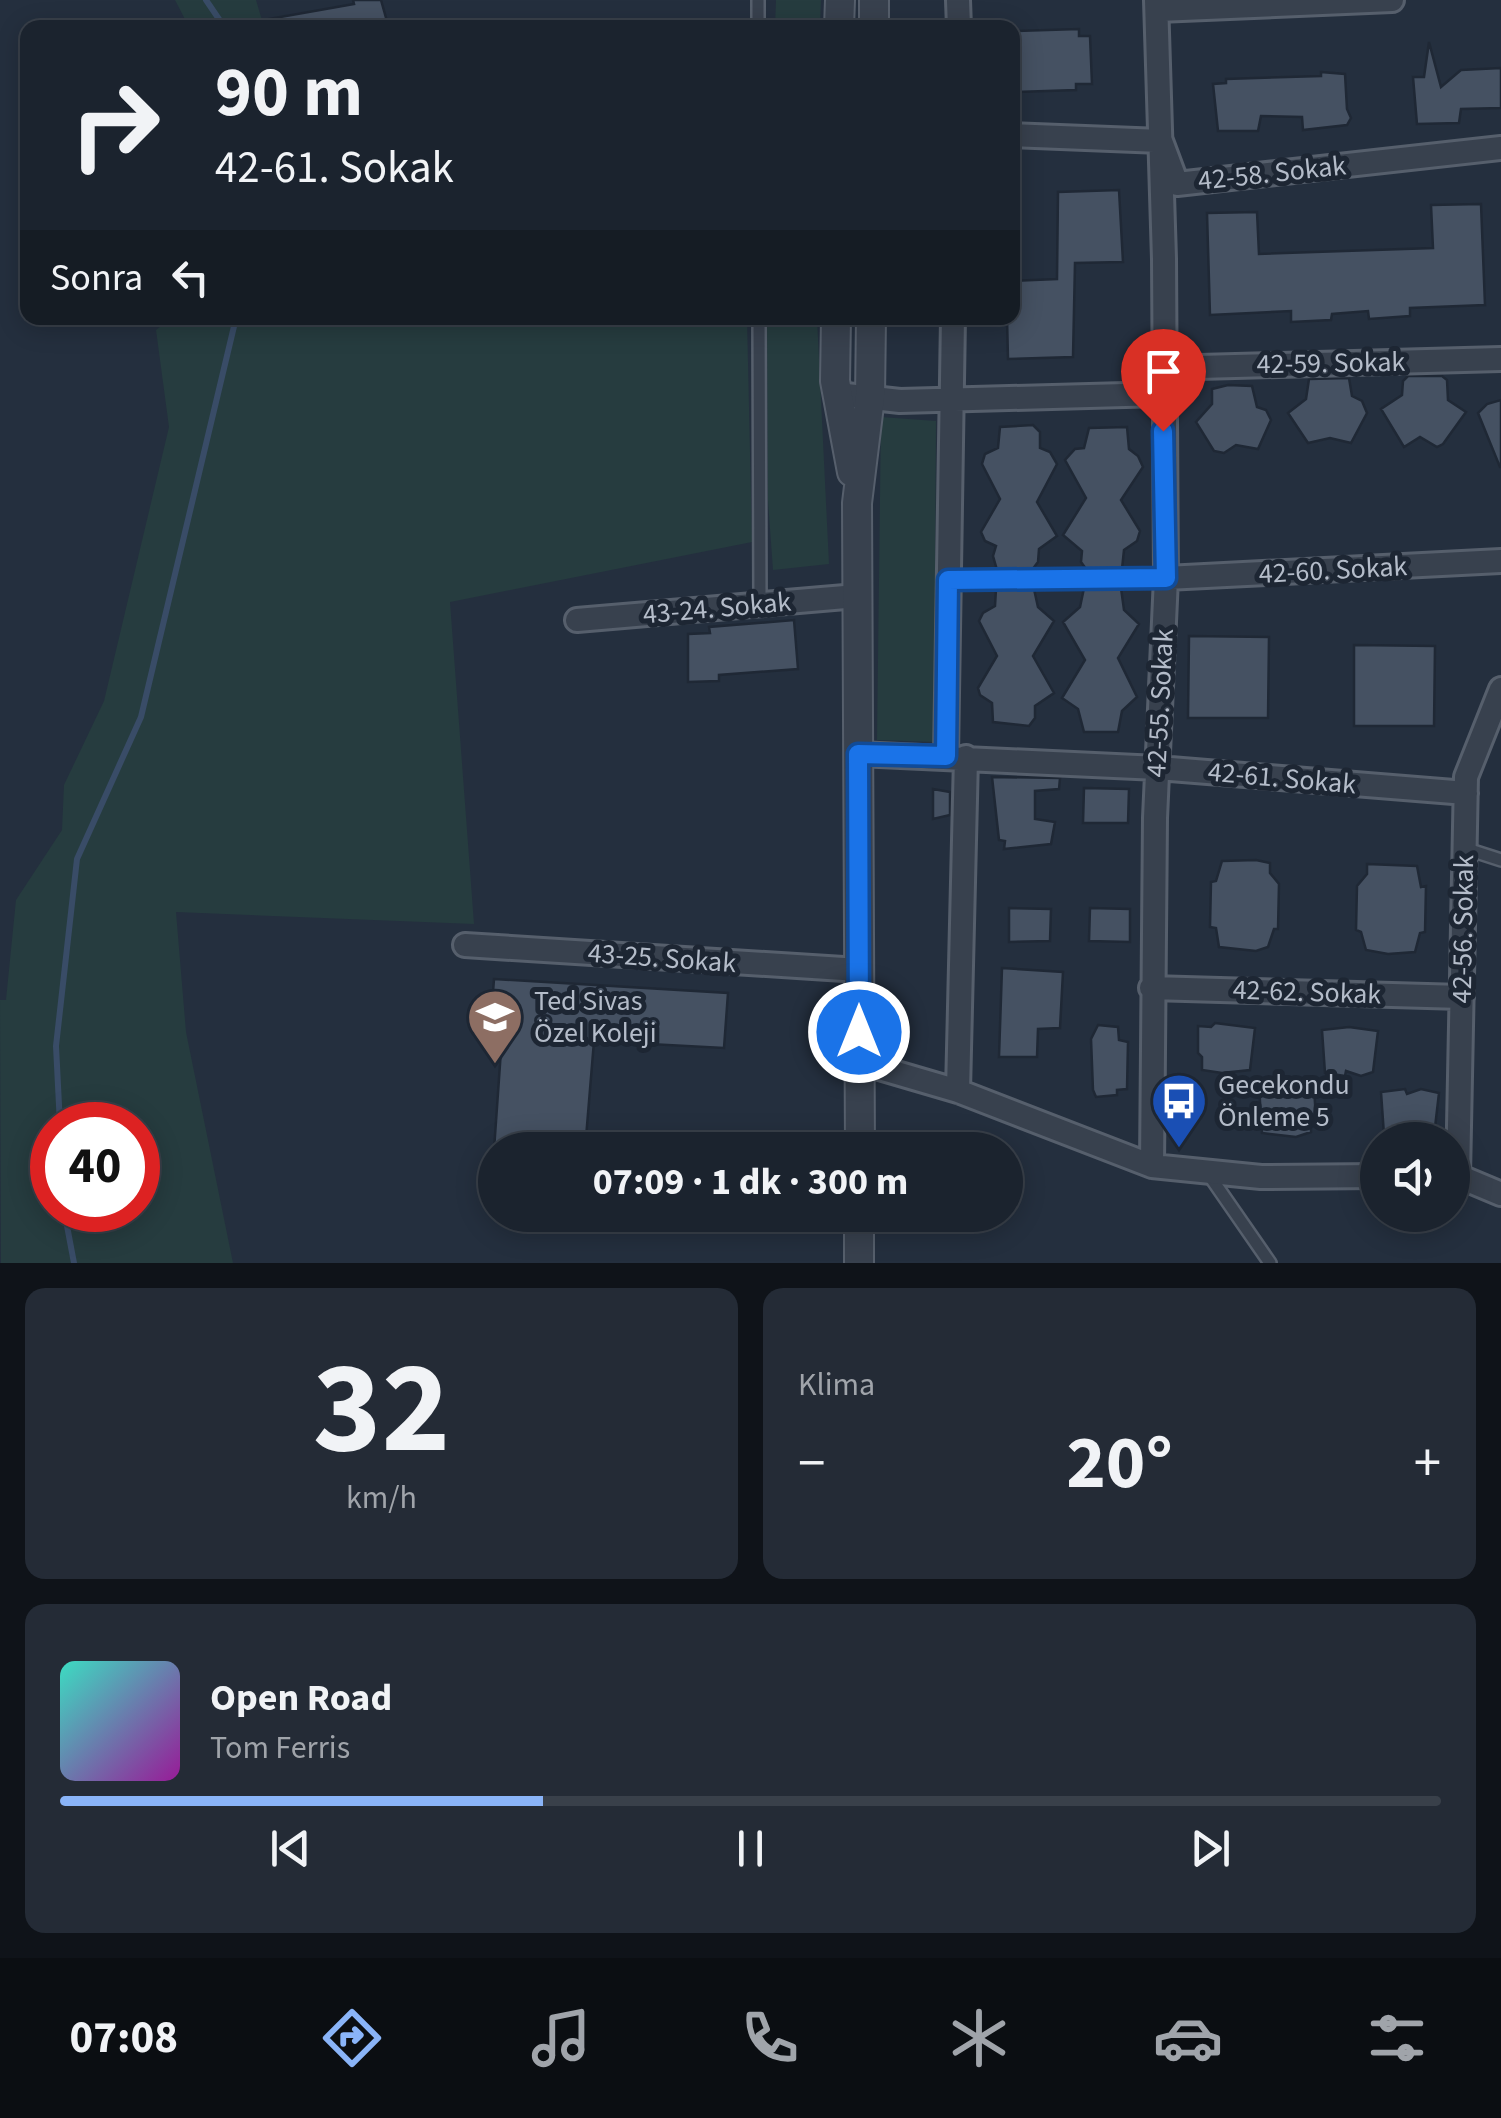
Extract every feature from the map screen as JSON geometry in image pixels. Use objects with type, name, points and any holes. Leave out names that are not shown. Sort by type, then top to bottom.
[{"type":"street","points":[[1157,5],[1392,0]]},
{"type":"street","name":"42-55. Sokak","points":[[1152,1166],[1152,988],[1166,578],[1157,5]]},
{"type":"street","points":[[1020,135],[1160,140]]},
{"type":"street","name":"42-58. Sokak","points":[[1160,140],[1177,184],[1501,148]]},
{"type":"street","points":[[836,325],[837,394],[857,503]]},
{"type":"street","points":[[860,1132],[857,503],[870,397],[871,325]]},
{"type":"street","points":[[953,325],[948,580],[956,757],[958,1092]]},
{"type":"street","name":"42-59. Sokak","points":[[1162,368],[1501,359]]},
{"type":"street","points":[[837,394],[950,400],[1162,394]]},
{"type":"street","name":"42-60. Sokak","points":[[1166,578],[1501,561]]},
{"type":"street","name":"43-24. Sokak","points":[[578,620],[858,596]]},
{"type":"street","name":"42-56. Sokak","points":[[1458,1122],[1466,776],[1501,689]]},
{"type":"street","name":"42-61. Sokak","points":[[858,754],[1158,768],[1466,793]]},
{"type":"street","name":"43-25. Sokak","points":[[465,945],[859,970]]},
{"type":"street","name":"42-62. Sokak","points":[[1152,988],[1462,997]]},
{"type":"street","points":[[860,1062],[958,1092],[1152,1166],[1261,1177],[1360,1176]]},
{"type":"street","points":[[1470,1175],[1501,1174]]},
{"type":"street","points":[[1470,1182],[1501,1194]]},
{"type":"street","points":[[859,1232],[859,1263]]},
{"type":"lane","points":[[759,325],[760,604]]},
{"type":"lane","points":[[948,580],[1166,578]]},
{"type":"lane","points":[[1464,848],[1501,860]]},
{"type":"lane","points":[[1206,1172],[1270,1263]]},
{"type":"green space","points":[[175,0],[256,0],[262,20],[185,20]]},
{"type":"green space","points":[[776,0],[821,0],[820,20],[775,20]]},
{"type":"green space","points":[[162,325],[747,325],[752,542],[450,602],[474,924],[176,912],[186,1032],[233,1263],[1,1263],[0,1000],[6,1000],[16,900],[62,830],[64,785],[104,701],[169,427],[156,330]]},
{"type":"green space","points":[[767,325],[817,325],[829,564],[773,570],[768,501]]},
{"type":"green space","points":[[881,417],[936,421],[934,742],[877,740]]},
{"type":"building","points":[[353,0],[381,0],[387,20],[269,20],[269,19],[354,4]]},
{"type":"building","points":[[1079,29],[1079,36],[1090,36],[1092,84],[1076,84],[1076,90],[1020,92],[1020,31]]},
{"type":"building","points":[[1429,42],[1441,87],[1461,70],[1501,68],[1501,108],[1461,109],[1459,123],[1417,124],[1413,77],[1424,77]]},
{"type":"building","points":[[1321,72],[1345,74],[1351,118],[1347,125],[1303,130],[1302,117],[1261,116],[1258,131],[1218,131],[1213,84],[1226,83],[1226,79],[1321,76]]},
{"type":"building","points":[[1119,190],[1123,262],[1075,263],[1073,357],[1008,359],[1007,325],[1020,325],[1020,281],[1057,279],[1058,192]]},
{"type":"building","points":[[1481,204],[1485,305],[1410,308],[1410,316],[1369,319],[1368,311],[1332,314],[1331,320],[1291,322],[1291,311],[1210,315],[1207,213],[1257,212],[1259,254],[1433,248],[1431,205]]},
{"type":"building","points":[[1408,376],[1442,376],[1447,380],[1448,400],[1466,412],[1437,447],[1420,437],[1404,447],[1381,409],[1402,395],[1403,381]]},
{"type":"building","points":[[1349,378],[1352,396],[1362,401],[1367,413],[1351,443],[1330,438],[1308,443],[1288,413],[1306,399],[1309,379]]},
{"type":"building","points":[[1252,386],[1257,407],[1266,410],[1271,420],[1258,449],[1236,445],[1224,453],[1214,451],[1196,422],[1212,404],[1212,389]]},
{"type":"building","points":[[1501,400],[1500,467],[1478,413],[1487,404]]},
{"type":"building","points":[[1033,425],[1040,432],[1040,448],[1050,452],[1057,464],[1037,502],[1057,536],[1039,549],[1038,562],[1032,570],[997,570],[993,556],[996,546],[985,541],[981,532],[1000,499],[982,464],[985,454],[998,448],[1000,427]]},
{"type":"building","points":[[1127,427],[1129,449],[1143,467],[1121,500],[1140,531],[1137,541],[1124,550],[1122,569],[1086,569],[1081,562],[1082,551],[1063,535],[1086,498],[1065,460],[1075,449],[1084,448],[1089,428]]},
{"type":"building","points":[[1084,588],[1121,588],[1124,610],[1139,624],[1118,658],[1137,697],[1122,711],[1118,732],[1084,732],[1078,709],[1062,698],[1085,660],[1063,622],[1080,607]]},
{"type":"building","points":[[996,589],[1034,589],[1038,607],[1054,621],[1033,656],[1054,693],[1035,706],[1035,718],[1029,726],[993,722],[992,703],[980,695],[978,688],[997,656],[979,621],[983,613],[995,606]]},
{"type":"building","points":[[794,620],[798,669],[719,675],[719,681],[688,682],[688,634],[710,633],[709,627]]},
{"type":"building","points":[[1189,636],[1269,637],[1268,718],[1188,718]]},
{"type":"building","points":[[1354,645],[1435,646],[1434,726],[1354,726]]},
{"type":"building","points":[[992,777],[1060,778],[1059,789],[1035,791],[1035,819],[1055,822],[1051,844],[1004,849],[1005,841],[999,840]]},
{"type":"building","points":[[1084,788],[1129,789],[1128,823],[1083,823]]},
{"type":"building","points":[[933,789],[950,792],[950,815],[933,819]]},
{"type":"building","points":[[1222,861],[1270,863],[1270,873],[1279,884],[1278,929],[1274,929],[1268,947],[1256,951],[1219,947],[1216,928],[1210,927],[1211,882],[1216,881]]},
{"type":"building","points":[[1367,864],[1417,866],[1421,887],[1426,886],[1425,932],[1420,933],[1415,952],[1388,954],[1366,950],[1361,932],[1356,930],[1357,886],[1367,874]]},
{"type":"building","points":[[1009,908],[1051,909],[1050,941],[1009,942]]},
{"type":"building","points":[[1090,908],[1130,909],[1130,942],[1089,941]]},
{"type":"building","points":[[1002,968],[1063,972],[1060,1028],[1038,1029],[1037,1057],[999,1057]]},
{"type":"building","points":[[494,979],[728,993],[724,1048],[594,1041],[586,1132],[495,1132],[502,1036],[490,1032]]},
{"type":"building","points":[[1215,1023],[1255,1028],[1250,1070],[1202,1070],[1198,1026],[1211,1027]]},
{"type":"building","points":[[1098,1025],[1118,1027],[1119,1040],[1128,1042],[1127,1089],[1117,1090],[1117,1095],[1096,1097],[1093,1090],[1091,1039]]},
{"type":"building","points":[[1349,1027],[1378,1031],[1373,1072],[1361,1076],[1346,1071],[1345,1076],[1325,1073],[1322,1030]]},
{"type":"building","points":[[1259,1086],[1314,1088],[1316,1118],[1311,1121],[1311,1132],[1296,1137],[1262,1133]]},
{"type":"building","points":[[1405,1089],[1407,1094],[1421,1089],[1439,1093],[1436,1122],[1383,1122],[1381,1092]]},
{"type":"waterway","points":[[206,0],[220,20]]},
{"type":"waterway","points":[[59,1102],[56,1046],[77,859],[141,717],[234,325]]},
{"type":"waterway","points":[[68,1232],[74,1263]]},
{"type":"place","name":"Ted Sivas Özel Koleji","points":[[495,1066]]},
{"type":"place","name":"Gecekondu Önleme 5","points":[[1179,1150]]},
{"type":"route","points":[[859,1032],[858,754],[946,756],[948,580],[1166,578],[1163,431]]}]
